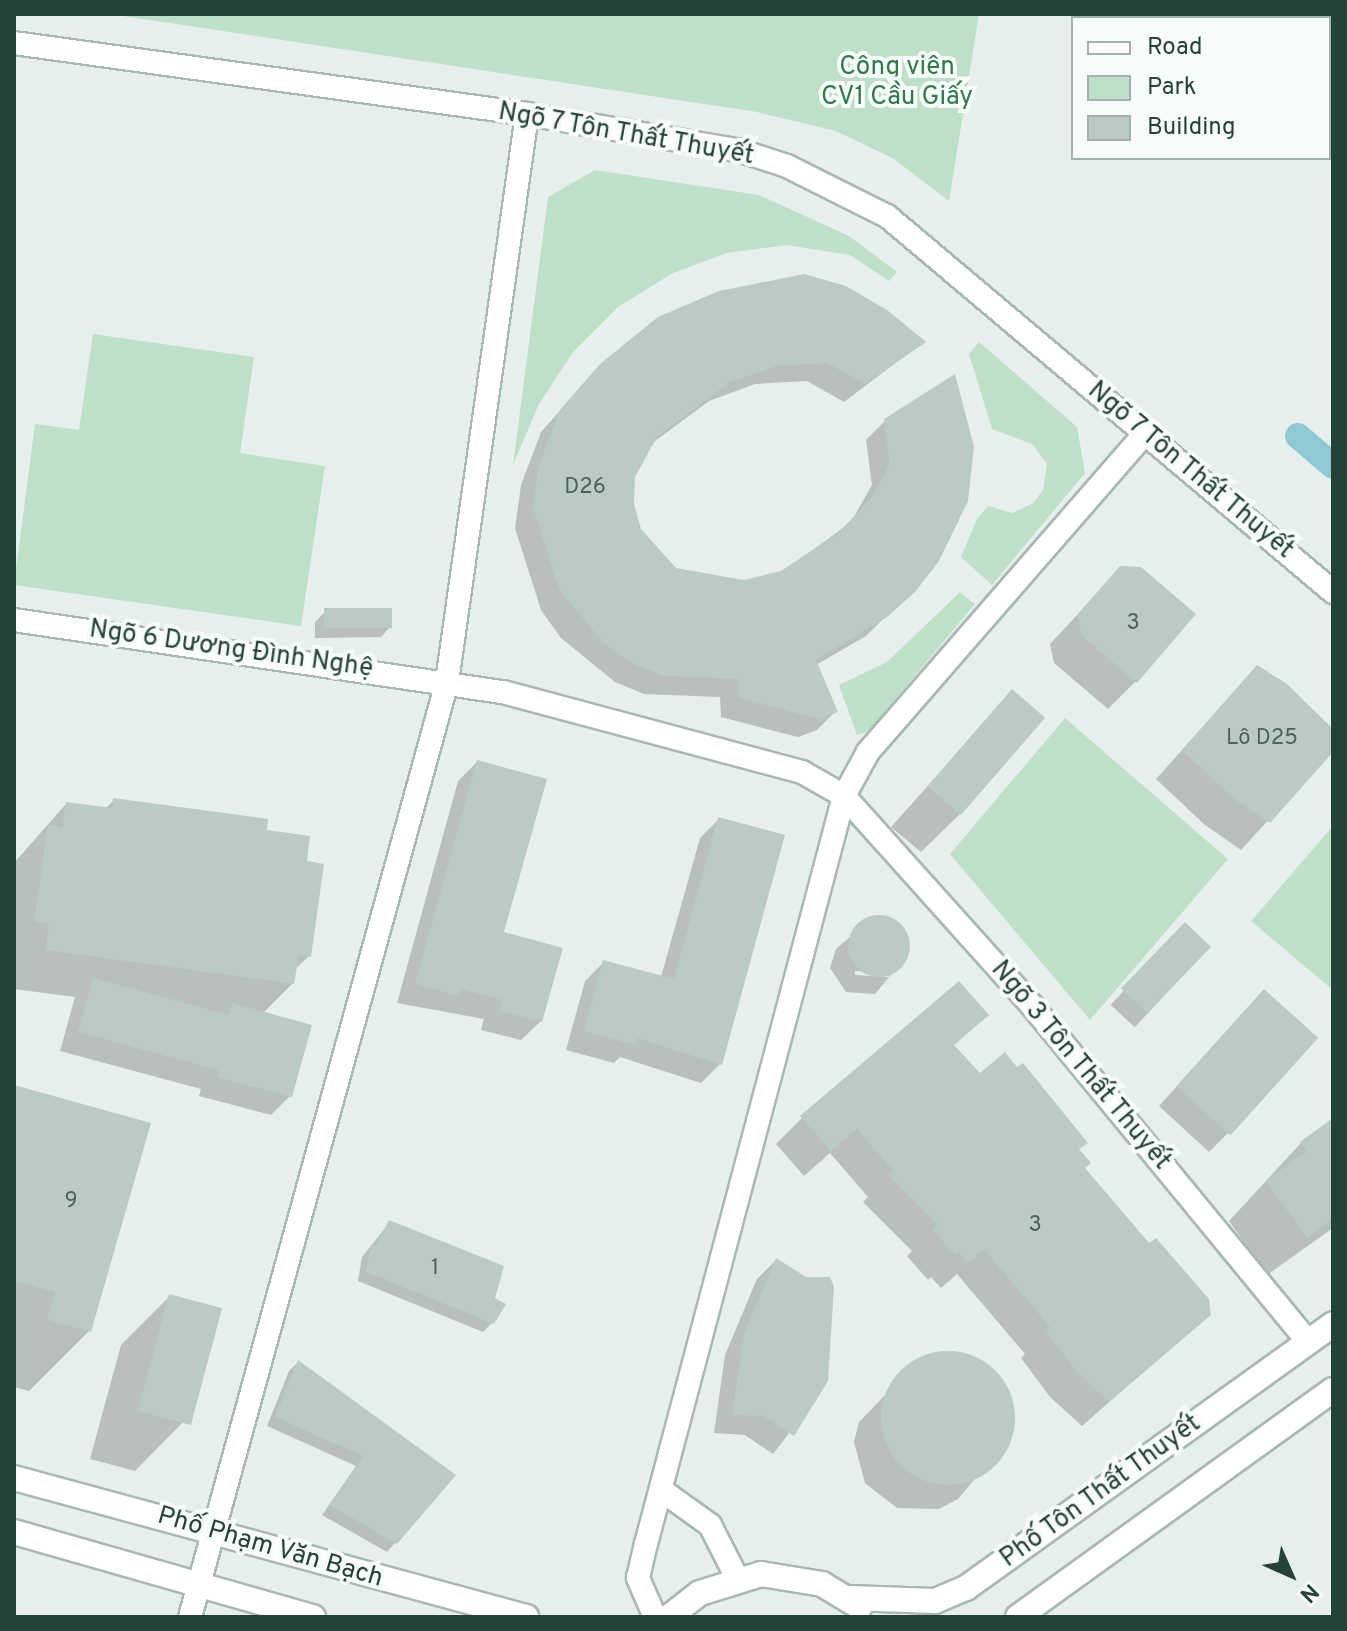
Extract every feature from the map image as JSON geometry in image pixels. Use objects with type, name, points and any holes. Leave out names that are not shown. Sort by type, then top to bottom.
[{"type":"main road","name":"Phố Tôn Thất Thuyết","points":[[850,1598],[935,1601],[966,1588],[1333,1324]]},
{"type":"main road","name":"Phố Tôn Thất Thuyết","points":[[1018,1617],[1333,1390]]},
{"type":"main road","name":"Phố Phạm Văn Bạch","points":[[14,1478],[526,1617]]},
{"type":"main road","name":"Phố Phạm Văn Bạch","points":[[14,1532],[199,1582],[313,1617]]},
{"type":"main road","points":[[669,1617],[700,1593],[737,1578],[793,1576],[850,1598],[872,1617]]},
{"type":"street","name":"Ngõ 7 Tôn Thất Thuyết","points":[[14,43],[527,114],[741,151],[839,190],[918,240],[1144,435],[1333,592]]},
{"type":"street","points":[[190,1617],[447,682],[527,114]]},
{"type":"street","points":[[655,1617],[638,1578],[664,1492],[844,796],[868,752],[1144,435]]},
{"type":"street","name":"Ngõ 6 Dương Đình Nghệ","points":[[14,620],[447,682],[576,709],[802,772],[844,796]]},
{"type":"street","name":"Ngõ 3 Tôn Thất Thuyết","points":[[844,796],[1033,1007],[1308,1342]]},
{"type":"street","points":[[664,1492],[710,1525],[737,1578]]},
{"type":"green space","name":"Công viên CV1 Cầu Giấy","points":[[110,14],[979,14],[949,201],[894,159],[836,131],[757,112]]},
{"type":"green space","points":[[1062,14],[1333,14],[1333,53],[1331,16]]},
{"type":"green space","points":[[595,170],[759,195],[849,236],[897,272],[889,281],[850,255],[787,245],[727,253],[673,273],[618,307],[573,352],[539,404],[513,465],[548,197]]},
{"type":"green space","points":[[93,334],[254,357],[240,453],[325,466],[301,626],[14,585],[35,424],[79,430]]},
{"type":"green space","points":[[979,342],[1077,427],[1085,473],[992,585],[961,557],[977,519],[988,506],[1012,513],[1033,503],[1043,490],[1047,464],[1032,444],[992,429],[969,354]]},
{"type":"green space","points":[[960,592],[975,604],[869,731],[857,735],[839,685],[887,662]]},
{"type":"green space","points":[[1065,718],[1228,859],[1090,1020],[950,854]]},
{"type":"green space","points":[[1333,826],[1333,990],[1251,921]]},
{"type":"building","points":[[804,274],[846,286],[887,310],[926,342],[865,384],[827,363],[776,366],[730,382],[657,437],[635,477],[634,504],[641,529],[676,568],[744,580],[781,571],[838,533],[870,500],[890,464],[884,419],[955,374],[974,447],[968,501],[939,561],[915,592],[887,617],[816,660],[838,712],[819,719],[739,698],[738,679],[664,676],[634,664],[604,643],[560,591],[533,508],[539,465],[560,410],[600,364],[658,317],[719,291]]},
{"type":"building","points":[[1120,566],[1141,567],[1196,614],[1137,683],[1081,635],[1078,614]]},
{"type":"building","points":[[324,608],[392,608],[392,628],[324,628]]},
{"type":"building","points":[[1257,665],[1287,684],[1333,729],[1333,752],[1270,823],[1233,798],[1182,750]]},
{"type":"building","points":[[1012,689],[1045,718],[961,815],[927,786]]},
{"type":"building","points":[[477,760],[547,779],[504,932],[563,948],[542,1022],[499,1011],[502,1000],[461,989],[459,996],[415,984]]},
{"type":"building","points":[[113,798],[268,819],[267,830],[310,836],[307,861],[324,864],[311,957],[299,955],[294,984],[45,950],[49,924],[34,922],[48,825],[62,827],[66,802],[112,808]]},
{"type":"building","points":[[718,817],[785,835],[722,1065],[637,1038],[635,1045],[584,1031],[603,960],[674,979]]},
{"type":"building","points":[[879,915],[901,924],[910,946],[901,968],[879,977],[857,968],[848,946],[857,924]]},
{"type":"building","points":[[1185,922],[1211,947],[1147,1013],[1121,988]]},
{"type":"building","points":[[93,978],[229,1015],[232,1003],[312,1025],[292,1097],[217,1077],[218,1070],[78,1032]]},
{"type":"building","points":[[959,981],[989,1015],[954,1045],[980,1073],[1005,1052],[1017,1067],[1023,1063],[1088,1143],[1079,1149],[1091,1163],[1085,1168],[1149,1243],[1156,1238],[1209,1299],[1211,1315],[1109,1402],[1076,1371],[1046,1331],[1050,1327],[984,1249],[968,1263],[959,1252],[955,1255],[932,1229],[937,1224],[888,1175],[893,1170],[857,1129],[831,1151],[800,1116]]},
{"type":"building","points":[[1264,989],[1318,1038],[1231,1135],[1176,1086]]},
{"type":"building","points":[[14,1085],[151,1123],[91,1332],[47,1320],[55,1292],[14,1281]]},
{"type":"building","points":[[1333,1118],[1333,1219],[1307,1238],[1266,1181],[1306,1151],[1300,1142]]},
{"type":"building","points":[[389,1220],[504,1266],[495,1298],[506,1304],[494,1324],[366,1272],[371,1245],[376,1247]]},
{"type":"building","points":[[776,1258],[806,1277],[830,1277],[834,1287],[828,1381],[794,1436],[764,1416],[732,1415],[744,1334]]},
{"type":"building","points":[[169,1294],[222,1308],[191,1425],[138,1411]]},
{"type":"building","points":[[948,1351],[973,1357],[995,1371],[1009,1393],[1015,1418],[1009,1443],[995,1465],[973,1479],[948,1485],[923,1479],[901,1465],[887,1443],[881,1418],[887,1393],[901,1371],[923,1357]]},
{"type":"building","points":[[298,1360],[456,1475],[397,1544],[330,1505],[363,1456],[275,1417]]},
{"type":"waterway","points":[[1298,436],[1333,466]]}]
